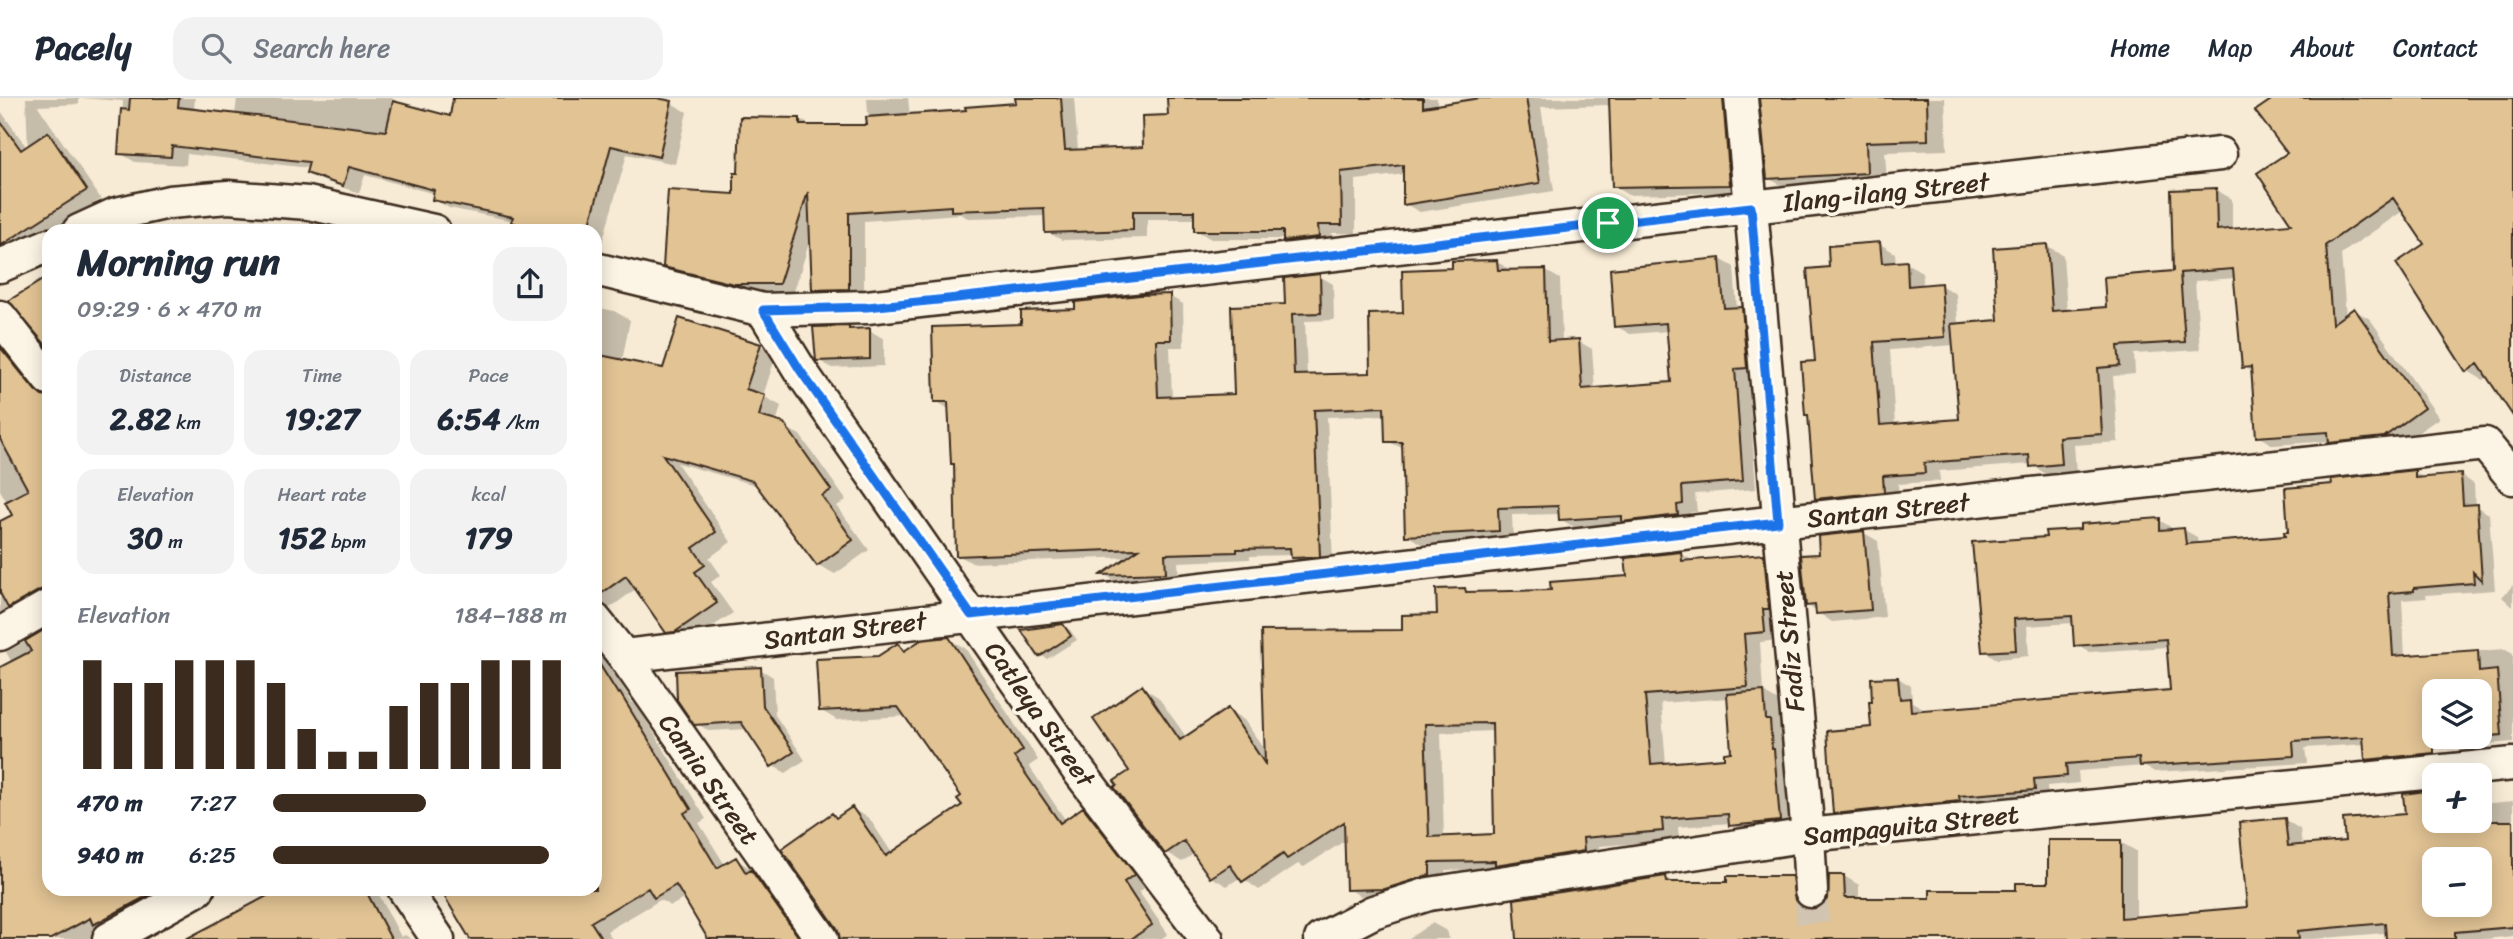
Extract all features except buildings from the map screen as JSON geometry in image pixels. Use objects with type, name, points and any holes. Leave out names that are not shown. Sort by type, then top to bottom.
[{"type":"street","name":"Fadiz Street","points":[[1741,98],[1811,891]]},
{"type":"street","name":"Ilang-ilang Street","points":[[602,271],[763,310],[867,307],[2220,154]]},
{"type":"street","points":[[94,224],[116,214],[156,205],[228,197],[308,203],[402,224]]},
{"type":"street","points":[[0,266],[42,248]]},
{"type":"street","name":"Catleya Street","points":[[763,310],[800,370],[1078,770],[1207,939]]},
{"type":"street","points":[[0,317],[42,370]]},
{"type":"street","name":"Santan Street","points":[[624,656],[1778,522],[2485,444],[2513,478]]},
{"type":"street","points":[[0,634],[42,610]]},
{"type":"street","name":"Camia Street","points":[[602,629],[624,656],[822,939]]},
{"type":"street","name":"Sampaguita Street","points":[[1321,939],[1373,912],[1430,894],[1808,835],[2513,765]]},
{"type":"street","points":[[109,939],[186,896]]},
{"type":"street","points":[[409,896],[439,939]]},
{"type":"tunnel","points":[[1811,891],[1814,939]]},
{"type":"route","points":[[1751,207],[1778,522],[971,615],[800,370],[763,310],[867,307],[948,299],[1608,223],[1751,207]]}]
